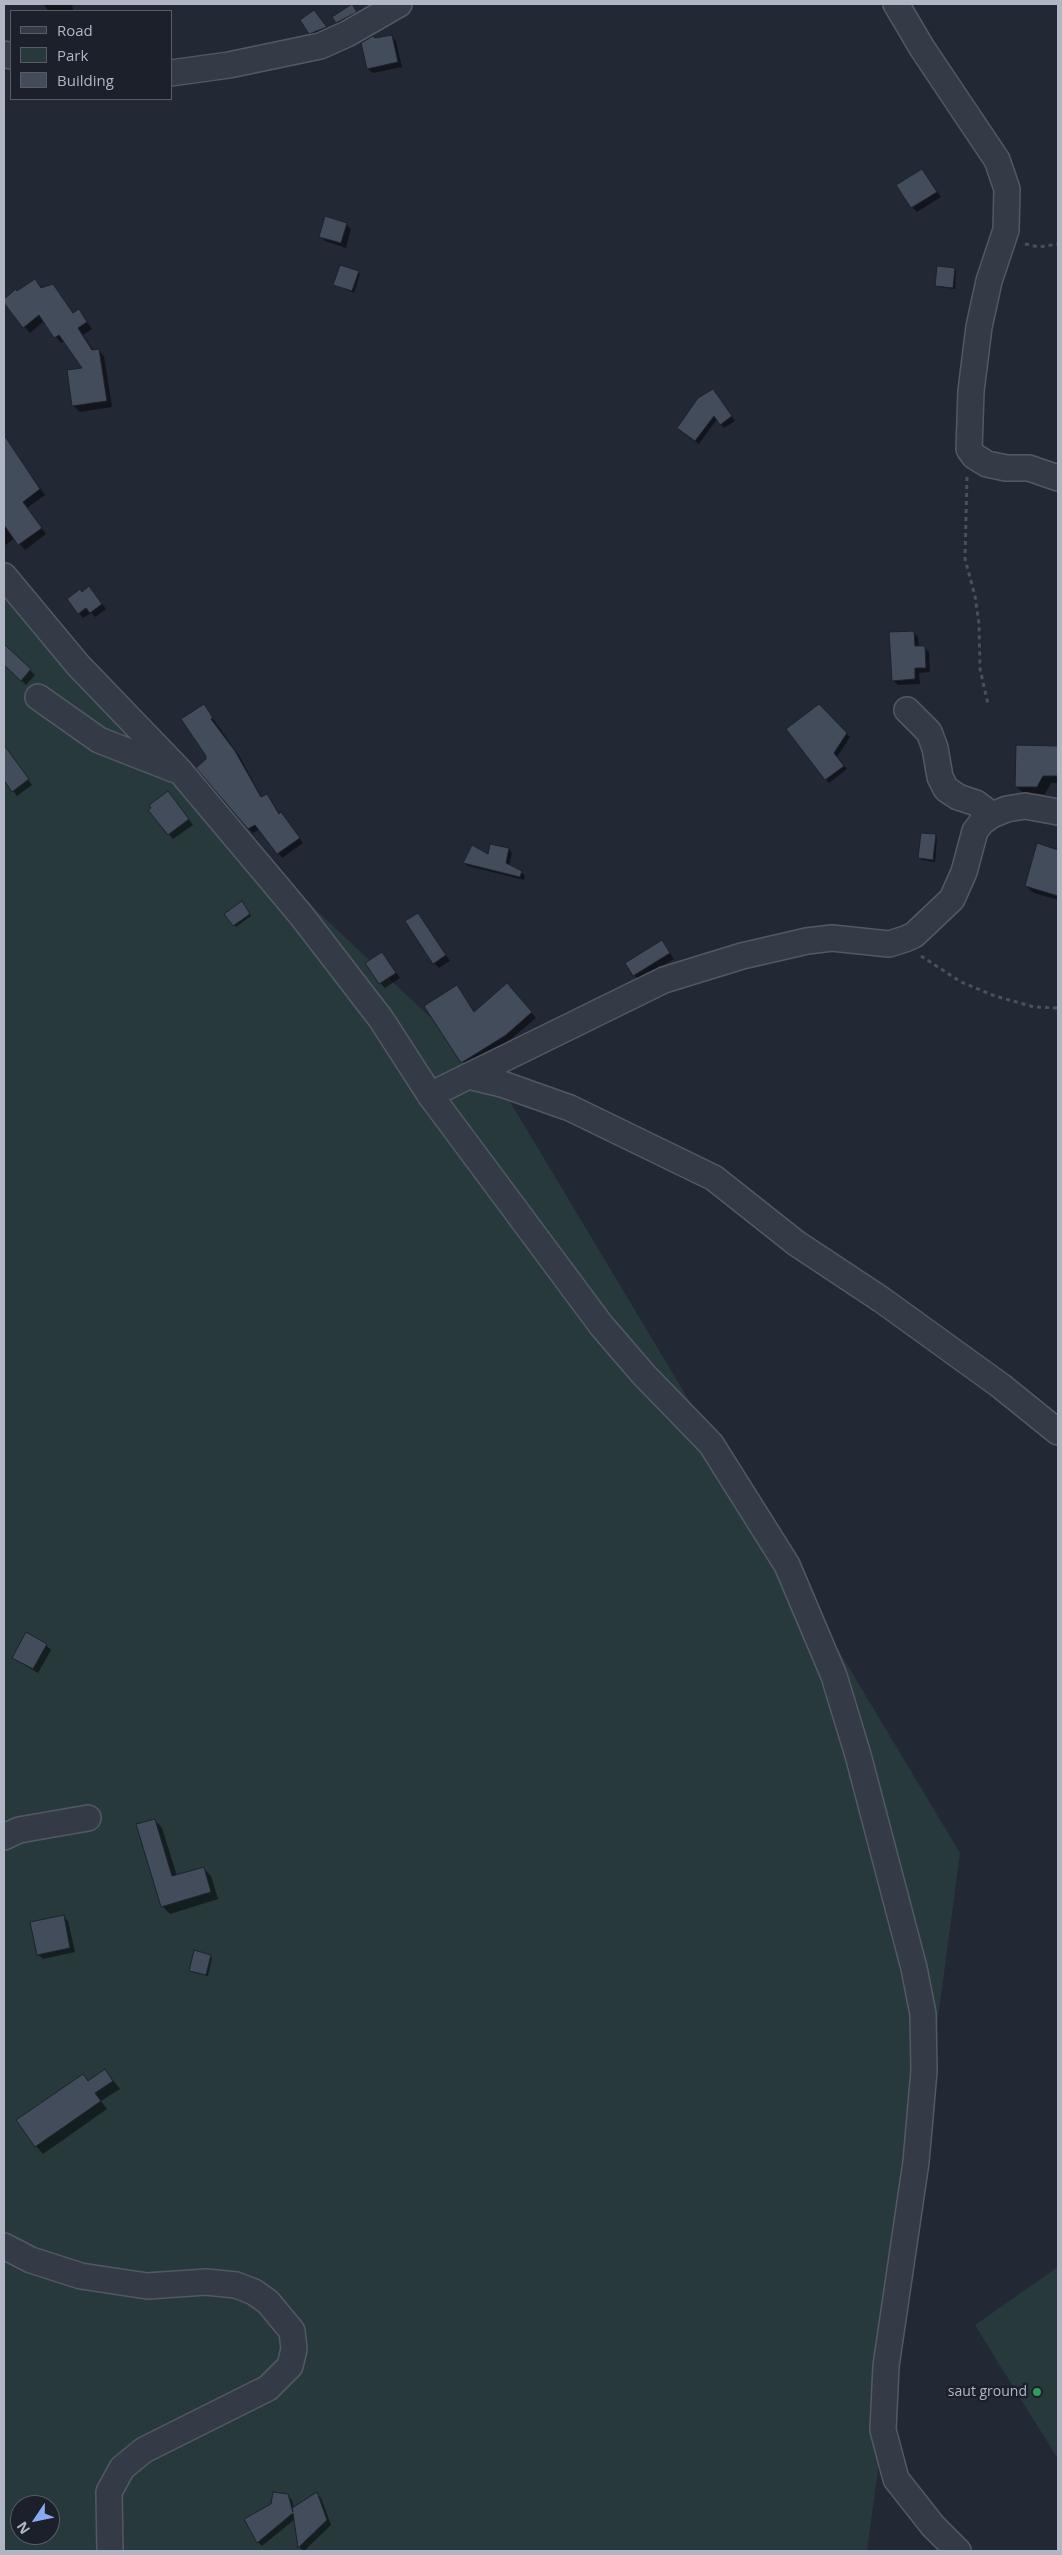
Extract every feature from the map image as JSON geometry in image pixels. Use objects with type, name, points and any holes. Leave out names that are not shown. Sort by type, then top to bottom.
[{"type":"street","points":[[172,73],[229,65],[320,46],[347,34],[398,4]]},
{"type":"street","points":[[896,4],[927,56],[997,160],[1007,189],[1006,230],[989,281],[978,327],[971,391],[969,449],[974,456],[987,464],[1006,468],[1029,468],[1058,478]]},
{"type":"street","points":[[4,576],[78,665],[180,771],[300,915],[381,1019],[430,1095],[601,1325],[644,1376],[711,1444],[787,1565],[834,1676],[858,1755],[914,1968],[923,2014],[924,2071],[916,2162],[886,2366],[883,2430],[896,2479],[933,2526],[958,2551]]},
{"type":"street","points":[[38,697],[99,740],[180,771]]},
{"type":"street","points":[[907,710],[929,732],[935,748],[940,777],[946,789],[958,797],[976,803],[992,815]]},
{"type":"street","points":[[430,1095],[664,980],[742,956],[807,941],[832,938],[895,942],[914,935],[952,899],[964,872],[975,831],[992,815],[1025,806],[1058,812]]},
{"type":"street","points":[[468,1076],[502,1084],[570,1108],[714,1178],[796,1243],[882,1300],[1001,1386],[1058,1432]]},
{"type":"street","points":[[4,1837],[19,1830],[88,1818]]},
{"type":"street","points":[[4,2246],[32,2260],[81,2276],[147,2286],[206,2282],[236,2285],[254,2292],[268,2302],[292,2331],[294,2349],[290,2366],[268,2388],[144,2450],[122,2468],[110,2492],[110,2551]]},
{"type":"path","points":[[1006,230],[1023,243],[1031,246],[1058,244]]},
{"type":"path","points":[[969,449],[965,559],[975,596],[979,624],[980,670],[988,704]]},
{"type":"path","points":[[895,942],[962,982],[995,996],[1034,1007],[1058,1008]]},
{"type":"green space","points":[[4,572],[184,786],[497,1080],[960,1853],[867,2551],[4,2551]]},
{"type":"green space","name":"saut ground","points":[[1058,2267],[1058,2459],[975,2325]]},
{"type":"building","points":[[352,4],[357,12],[336,23],[332,17]]},
{"type":"building","points":[[314,10],[327,27],[309,34],[300,20]]},
{"type":"building","points":[[392,35],[398,62],[367,69],[361,43],[373,36],[375,38]]},
{"type":"building","points":[[922,169],[937,192],[911,208],[896,185]]},
{"type":"building","points":[[325,216],[347,223],[341,243],[319,237]]},
{"type":"building","points":[[340,265],[359,271],[352,291],[333,285]]},
{"type":"building","points":[[937,266],[955,268],[953,288],[935,286]]},
{"type":"building","points":[[35,279],[41,288],[53,284],[73,313],[79,309],[87,322],[78,328],[92,350],[99,349],[107,401],[72,406],[67,370],[82,368],[59,335],[54,338],[39,315],[23,328],[4,303],[4,299],[16,289],[17,291]]},
{"type":"building","points":[[713,389],[732,416],[720,425],[714,416],[695,441],[677,428],[698,398]]},
{"type":"building","points":[[4,435],[40,489],[23,502],[42,528],[18,545],[4,525]]},
{"type":"building","points":[[89,586],[102,604],[90,613],[86,608],[78,614],[67,599],[80,589],[82,592]]},
{"type":"building","points":[[914,631],[915,646],[925,646],[926,668],[915,668],[915,679],[892,681],[889,632]]},
{"type":"building","points":[[4,644],[31,669],[21,681],[4,665]]},
{"type":"building","points":[[204,704],[213,718],[211,719],[235,751],[261,797],[267,794],[279,814],[281,812],[300,838],[277,854],[255,825],[248,829],[196,768],[206,759],[206,756],[181,719]]},
{"type":"building","points":[[819,704],[847,733],[834,753],[844,766],[825,780],[786,729]]},
{"type":"building","points":[[4,745],[29,779],[12,792],[4,780]]},
{"type":"building","points":[[1016,745],[1058,746],[1058,776],[1043,776],[1037,787],[1015,787]]},
{"type":"building","points":[[168,791],[189,819],[168,835],[148,810],[151,808],[149,805]]},
{"type":"building","points":[[921,833],[936,834],[933,860],[918,858]]},
{"type":"building","points":[[1037,843],[1058,850],[1058,896],[1025,886]]},
{"type":"building","points":[[490,844],[509,848],[506,863],[522,871],[520,877],[463,863],[472,845],[488,854]]},
{"type":"building","points":[[242,901],[250,914],[233,926],[224,914]]},
{"type":"building","points":[[418,913],[446,955],[433,964],[405,921]]},
{"type":"building","points":[[662,940],[670,953],[633,976],[625,963]]},
{"type":"building","points":[[382,952],[396,973],[379,984],[365,963]]},
{"type":"building","points":[[507,983],[532,1012],[506,1035],[461,1063],[424,1006],[457,985],[474,1012]]},
{"type":"building","points":[[26,1632],[47,1644],[33,1669],[12,1658]]},
{"type":"building","points":[[155,1819],[172,1876],[204,1867],[211,1892],[161,1907],[136,1824]]},
{"type":"building","points":[[64,1915],[70,1948],[37,1955],[30,1922]]},
{"type":"building","points":[[194,1950],[211,1955],[206,1975],[189,1971]]},
{"type":"building","points":[[105,2069],[113,2081],[95,2093],[101,2101],[35,2147],[16,2120],[83,2074],[88,2081]]},
{"type":"building","points":[[273,2492],[288,2494],[293,2512],[292,2508],[317,2492],[327,2520],[298,2548],[293,2513],[257,2543],[244,2519],[271,2504]]},
{"type":"place","name":"saut ground","points":[[1037,2392]]}]
